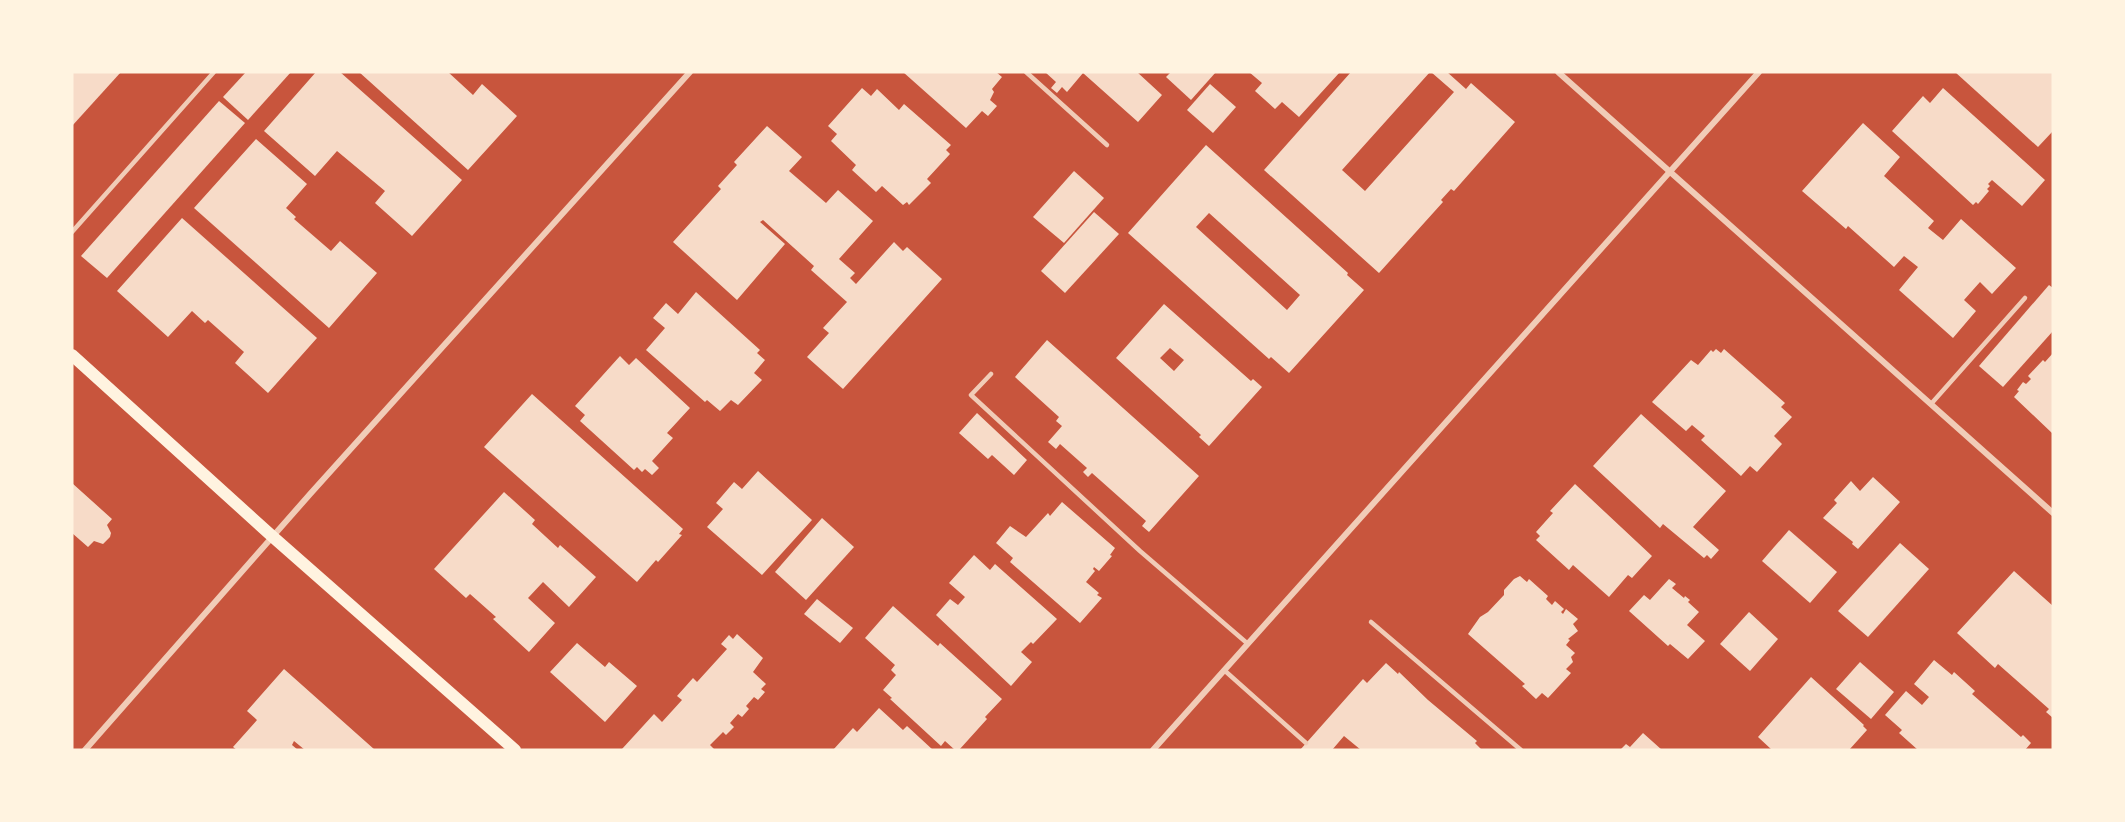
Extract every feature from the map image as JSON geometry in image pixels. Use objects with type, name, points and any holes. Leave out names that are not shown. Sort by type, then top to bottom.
[{"type":"main road","points":[[72,355],[273,537],[515,750]]},
{"type":"street","points":[[86,750],[273,537],[690,72]]},
{"type":"street","points":[[1558,72],[2053,513]]},
{"type":"street","points":[[1153,750],[1759,72]]},
{"type":"lane","points":[[72,232],[214,72]]},
{"type":"lane","points":[[1026,72],[1107,145]]},
{"type":"lane","points":[[1931,404],[2025,297]]},
{"type":"lane","points":[[991,374],[971,395],[1140,551],[1248,644]]},
{"type":"lane","points":[[1371,621],[1521,750]]},
{"type":"lane","points":[[1224,670],[1306,742]]},
{"type":"building","points":[[72,72],[121,72],[72,126]]},
{"type":"building","points":[[246,72],[291,72],[248,120],[223,97]]},
{"type":"building","points":[[316,72],[340,72],[462,180],[412,236],[375,203],[385,191],[337,151],[315,176],[264,131]]},
{"type":"building","points":[[359,72],[448,72],[473,95],[482,84],[517,116],[468,170]]},
{"type":"building","points":[[903,72],[996,72],[1002,77],[992,89],[994,92],[990,100],[997,106],[988,116],[982,111],[966,128]]},
{"type":"building","points":[[1045,72],[1137,72],[1162,95],[1138,122],[1083,73],[1067,92],[1062,87],[1057,93],[1051,88],[1056,82]]},
{"type":"building","points":[[1171,72],[1216,72],[1191,100],[1166,77]]},
{"type":"building","points":[[1249,72],[1340,72],[1299,117],[1282,102],[1275,109],[1255,91],[1262,83]]},
{"type":"building","points":[[1351,72],[1430,72],[1342,170],[1365,191],[1454,92],[1431,72],[1447,72],[1466,89],[1471,83],[1515,122],[1454,191],[1451,189],[1441,200],[1443,202],[1379,273],[1264,170]]},
{"type":"building","points":[[1955,72],[2053,72],[2053,131],[2038,147]]},
{"type":"building","points":[[1210,84],[1236,107],[1213,133],[1187,110]]},
{"type":"building","points":[[862,88],[871,96],[877,89],[899,110],[904,104],[951,145],[946,150],[950,154],[927,179],[931,183],[909,205],[907,202],[903,205],[882,186],[876,192],[852,170],[856,165],[831,141],[837,134],[828,126]]},
{"type":"building","points":[[1943,88],[2045,180],[2022,206],[1992,180],[1988,184],[1989,191],[1978,204],[1976,202],[1973,205],[1892,131],[1923,96],[1930,103]]},
{"type":"building","points":[[219,101],[245,123],[107,278],[81,256]]},
{"type":"building","points":[[1863,123],[1900,157],[1884,176],[1934,221],[1928,228],[1943,240],[1961,219],[2016,268],[1992,294],[1980,282],[1964,300],[1976,311],[1953,338],[1899,290],[1918,267],[1904,256],[1894,267],[1848,226],[1846,229],[1802,191]]},
{"type":"building","points":[[767,126],[802,157],[789,171],[826,203],[838,190],[873,221],[839,259],[855,273],[850,278],[856,284],[894,242],[903,251],[907,247],[942,279],[843,389],[807,357],[829,333],[823,328],[847,302],[811,270],[814,266],[763,220],[760,222],[785,244],[737,300],[673,242],[721,189],[718,186],[737,165],[734,162]]},
{"type":"building","points":[[256,139],[307,184],[286,208],[296,217],[294,219],[331,251],[340,241],[377,273],[329,328],[194,208]]},
{"type":"building","points":[[1206,145],[1364,290],[1289,373],[1271,357],[1269,359],[1128,233]],"holes":[[[1209,213],[1300,295],[1287,310],[1196,227]]]},
{"type":"building","points":[[1074,171],[1104,198],[1064,243],[1033,217]]},
{"type":"building","points":[[1094,212],[1119,234],[1065,293],[1041,271]]},
{"type":"building","points":[[182,218],[317,338],[268,393],[235,363],[244,352],[208,320],[205,323],[192,311],[168,337],[117,291]]},
{"type":"building","points":[[2049,285],[2053,288],[2053,331],[2003,387],[1979,366]]},
{"type":"building","points":[[696,292],[760,350],[757,353],[765,360],[754,373],[762,380],[738,405],[731,400],[720,411],[707,400],[705,402],[646,350],[665,328],[653,318],[666,303],[678,314]]},
{"type":"building","points":[[1164,304],[1251,381],[1253,379],[1262,387],[1209,446],[1199,437],[1201,435],[1116,358]],"holes":[[[1170,348],[1184,360],[1174,371],[1160,358]]]},
{"type":"building","points":[[1047,340],[1199,476],[1149,532],[1142,526],[1146,521],[1092,473],[1088,477],[1083,472],[1087,468],[1060,444],[1056,449],[1048,442],[1062,426],[1056,421],[1059,417],[1015,377]]},
{"type":"building","points":[[1716,349],[1721,353],[1724,349],[1785,403],[1781,407],[1792,417],[1774,436],[1782,444],[1757,472],[1750,466],[1741,476],[1701,440],[1705,436],[1692,425],[1686,431],[1652,402],[1691,360],[1698,365],[1711,350],[1713,352]]},
{"type":"building","points":[[2053,353],[2053,434],[2014,397],[2023,382],[2026,384],[2031,379],[2028,376]]},
{"type":"building","points":[[620,356],[629,365],[636,358],[690,408],[667,433],[673,438],[652,461],[659,468],[652,475],[645,469],[642,472],[637,467],[634,470],[580,421],[585,415],[575,406]]},
{"type":"building","points":[[532,394],[683,529],[679,534],[682,535],[637,582],[484,447]]},
{"type":"building","points":[[977,413],[1027,460],[1014,475],[992,455],[988,459],[959,433]]},
{"type":"building","points":[[1641,414],[1726,491],[1693,527],[1719,550],[1711,559],[1707,555],[1704,558],[1663,524],[1660,528],[1593,466]]},
{"type":"building","points":[[758,471],[812,520],[762,575],[707,527],[723,509],[716,503],[734,482],[742,489]]},
{"type":"building","points":[[1873,477],[1900,502],[1858,549],[1852,544],[1853,542],[1823,518],[1837,503],[1834,500],[1851,481],[1860,491]]},
{"type":"building","points":[[72,483],[112,519],[107,525],[111,533],[110,537],[103,544],[94,541],[88,547],[72,533]]},
{"type":"building","points":[[1575,484],[1652,556],[1632,578],[1628,575],[1609,597],[1573,565],[1569,570],[1536,540],[1540,536],[1536,532],[1553,513],[1550,511]]},
{"type":"building","points":[[504,492],[535,520],[532,524],[558,548],[560,545],[596,577],[569,607],[543,582],[528,598],[555,623],[529,652],[493,619],[496,617],[470,594],[466,598],[434,569]]},
{"type":"building","points":[[1062,502],[1115,548],[1110,555],[1112,556],[1099,571],[1094,567],[1095,571],[1086,582],[1102,598],[1080,623],[1010,562],[1013,558],[996,543],[1010,526],[1026,537],[1048,513],[1050,516]]},
{"type":"building","points":[[822,518],[854,547],[806,600],[775,572]]},
{"type":"building","points":[[1789,530],[1837,572],[1810,603],[1762,561]]},
{"type":"building","points":[[1900,543],[1929,569],[1868,637],[1838,611]]},
{"type":"building","points":[[974,555],[990,570],[995,564],[1057,619],[1033,644],[1031,642],[1021,652],[1032,662],[1011,686],[936,615],[950,599],[958,605],[965,597],[949,583]]},
{"type":"building","points":[[2014,571],[2053,606],[2053,718],[2046,712],[2049,709],[1998,664],[1995,668],[1957,633]]},
{"type":"building","points":[[1520,576],[1527,582],[1529,579],[1548,596],[1546,599],[1552,605],[1555,601],[1564,609],[1561,612],[1563,614],[1566,609],[1578,619],[1573,624],[1578,631],[1568,639],[1570,640],[1566,645],[1575,653],[1571,657],[1573,662],[1566,669],[1571,673],[1548,698],[1542,693],[1536,699],[1522,686],[1525,684],[1468,634],[1480,617],[1504,595],[1504,590]]},
{"type":"building","points":[[1669,579],[1676,584],[1672,588],[1690,600],[1688,602],[1699,612],[1687,625],[1705,641],[1688,659],[1670,644],[1668,646],[1629,611],[1644,595],[1650,600]]},
{"type":"building","points":[[817,599],[853,628],[840,643],[804,614]]},
{"type":"building","points":[[893,606],[938,646],[940,643],[1002,699],[959,750],[955,750],[945,741],[941,746],[883,690],[896,675],[891,670],[895,665],[865,638]]},
{"type":"building","points":[[1749,612],[1778,639],[1750,671],[1720,644]]},
{"type":"building","points":[[737,634],[763,658],[753,672],[766,684],[761,689],[765,692],[758,700],[754,697],[746,706],[749,709],[742,717],[738,714],[730,723],[734,727],[726,735],[723,732],[710,745],[713,750],[622,749],[654,714],[662,722],[682,700],[677,696],[693,678],[697,682],[727,649],[721,644],[729,635],[733,639]]},
{"type":"building","points":[[577,643],[605,667],[609,662],[637,686],[605,722],[550,672]]},
{"type":"building","points":[[1934,660],[1952,675],[1954,672],[1975,691],[1972,694],[2021,737],[2023,735],[2031,743],[2025,750],[1918,750],[1899,733],[1902,730],[1885,715],[1906,691],[1922,705],[1929,697],[1914,684]]},
{"type":"building","points":[[1860,662],[1894,692],[1871,719],[1836,689]]},
{"type":"building","points":[[1386,663],[1477,741],[1475,743],[1482,750],[1361,750],[1344,736],[1332,750],[1300,750],[1363,679],[1367,683]]},
{"type":"building","points":[[284,669],[375,750],[305,750],[294,741],[292,745],[298,750],[237,750],[233,747],[257,720],[247,711]]},
{"type":"building","points":[[1811,677],[1867,730],[1849,750],[1772,750],[1758,737]]},
{"type":"building","points":[[879,708],[903,730],[907,726],[933,750],[833,750],[853,728],[857,732]]},
{"type":"building","points":[[1643,733],[1662,750],[1620,750],[1626,744],[1630,747]]}]
